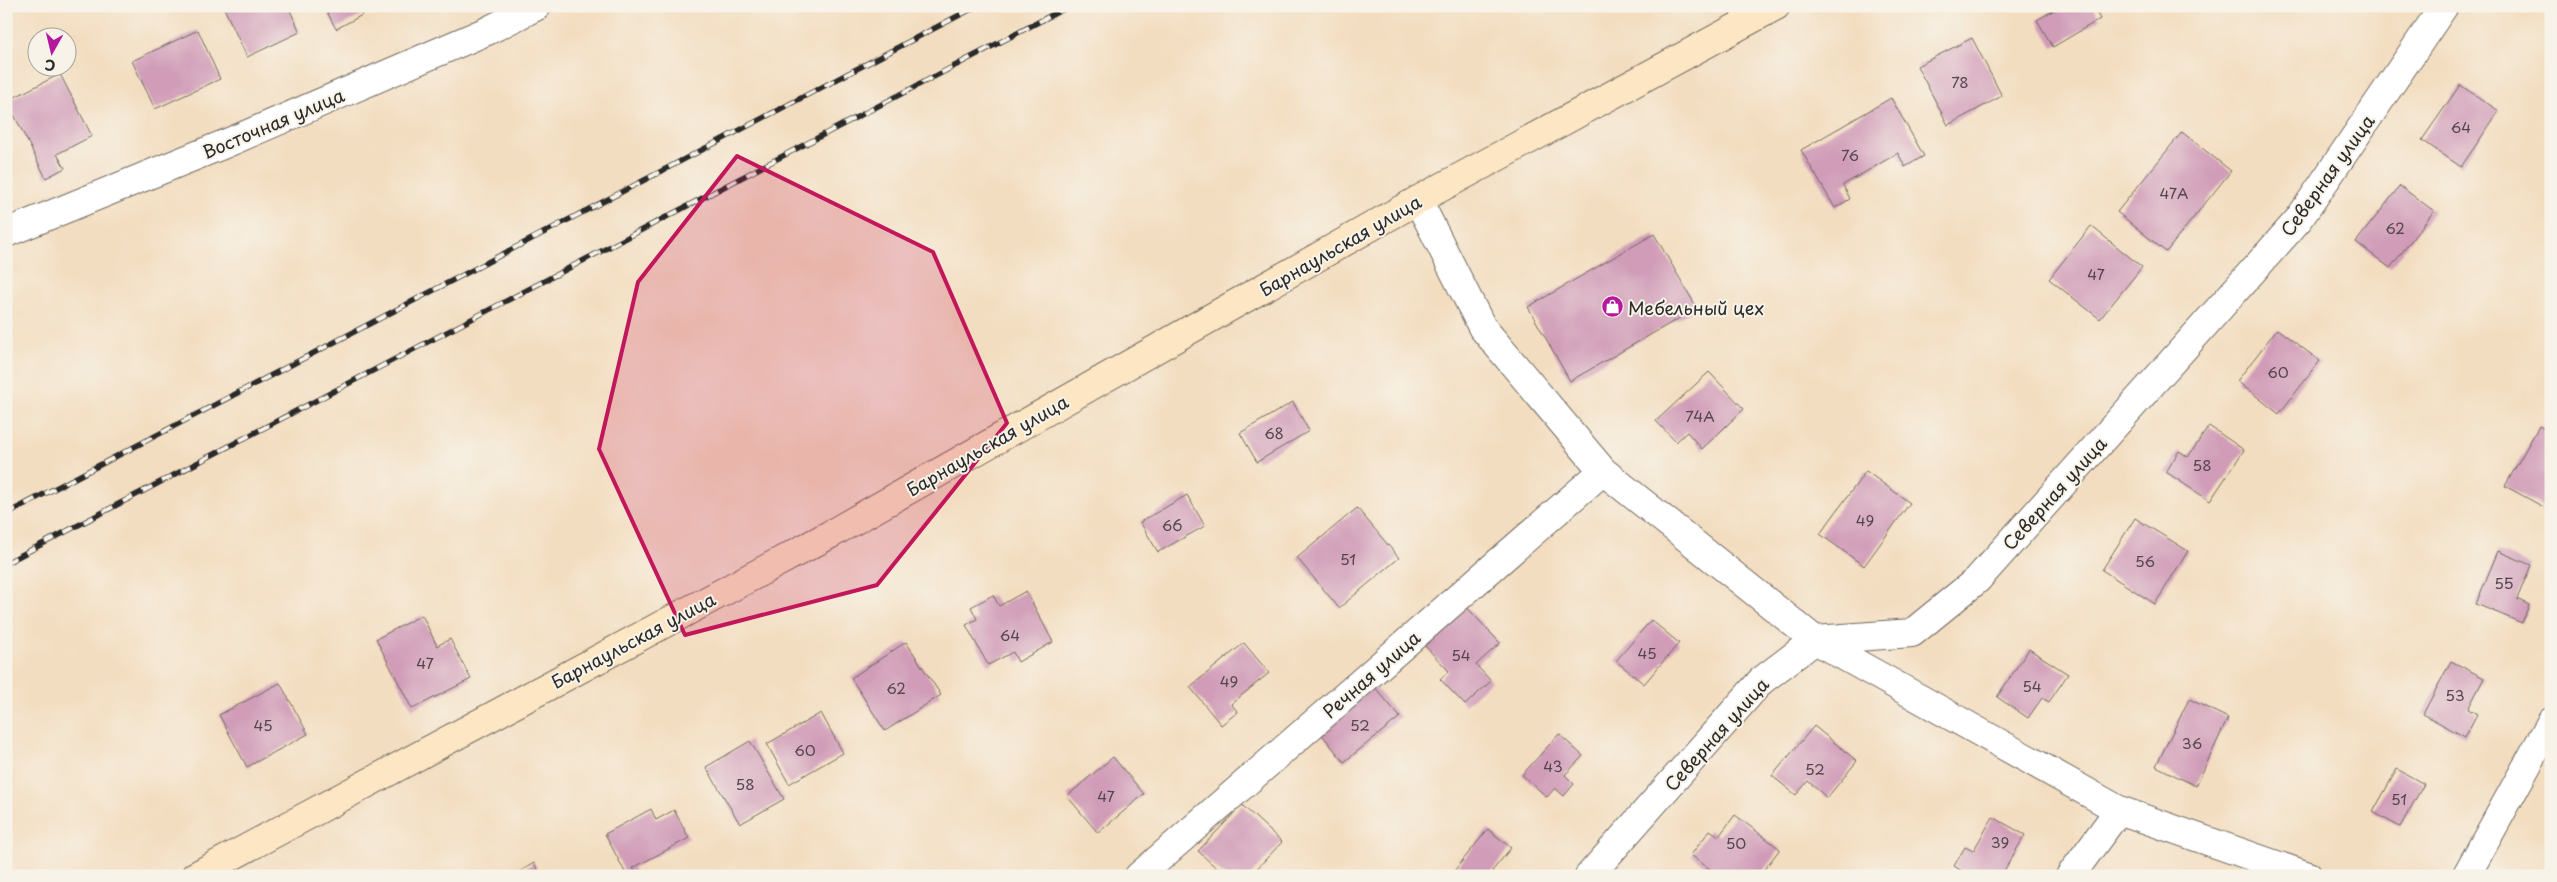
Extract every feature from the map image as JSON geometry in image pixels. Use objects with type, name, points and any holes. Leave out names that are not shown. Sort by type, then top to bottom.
[{"type":"street","name":"Восточная улица","points":[[6,233],[227,144],[487,31],[537,6]]},
{"type":"street","name":"Барнаульская улица","points":[[195,876],[829,534],[1418,200],[1776,6]]},
{"type":"street","name":"Северная улица","points":[[1589,876],[1761,681],[1814,640],[1912,633],[1977,580],[2299,220],[2444,6]]},
{"type":"street","points":[[1418,200],[1482,327],[1603,472],[1814,640],[2119,810],[2308,876]]},
{"type":"street","name":"Речная улица","points":[[1139,876],[1603,472]]},
{"type":"street","points":[[2466,876],[2551,722]]},
{"type":"street","points":[[2070,876],[2119,810]]},
{"type":"highlighted area","points":[[737,156],[933,252],[1007,423],[877,585],[685,635],[599,449],[638,282]]},
{"type":"building","points":[[223,6],[288,6],[300,32],[247,57]]},
{"type":"building","points":[[324,6],[357,6],[362,15],[336,29]]},
{"type":"building","points":[[2061,6],[2093,6],[2100,19],[2053,47],[2037,20]]},
{"type":"building","points":[[198,30],[220,79],[155,109],[132,61]]},
{"type":"building","points":[[1972,38],[2002,96],[1948,125],[1917,66]]},
{"type":"building","points":[[52,78],[62,78],[92,136],[57,154],[65,168],[46,178],[7,101]]},
{"type":"building","points":[[2460,85],[2499,111],[2461,167],[2422,140]]},
{"type":"building","points":[[1891,98],[1924,156],[1905,167],[1898,153],[1843,185],[1850,199],[1835,208],[1801,150]]},
{"type":"building","points":[[2182,132],[2231,171],[2166,252],[2117,212]]},
{"type":"building","points":[[2400,186],[2434,211],[2390,268],[2356,242]]},
{"type":"building","points":[[2091,226],[2142,267],[2100,319],[2049,279]]},
{"type":"building","name":"Мебельный цех","points":[[1654,234],[1697,308],[1570,381],[1528,307]]},
{"type":"building","points":[[2277,329],[2320,361],[2279,414],[2237,381]]},
{"type":"building","points":[[1709,372],[1744,409],[1702,449],[1687,432],[1676,442],[1656,421]]},
{"type":"building","points":[[1293,402],[1309,431],[1257,462],[1240,433]]},
{"type":"building","points":[[2209,426],[2244,450],[2210,501],[2166,472],[2179,451],[2188,457]]},
{"type":"building","points":[[2539,426],[2551,432],[2551,511],[2505,486]]},
{"type":"building","points":[[1866,471],[1910,503],[1864,566],[1820,534]]},
{"type":"building","points":[[1187,495],[1205,526],[1158,552],[1140,522]]},
{"type":"building","points":[[1357,508],[1399,558],[1339,608],[1297,558]]},
{"type":"building","points":[[2135,518],[2188,551],[2155,604],[2102,570]]},
{"type":"building","points":[[2498,551],[2531,565],[2517,599],[2529,605],[2522,623],[2476,604]]},
{"type":"building","points":[[1026,591],[1053,642],[1018,662],[1013,652],[988,665],[966,625],[977,619],[971,607],[993,595],[999,606]]},
{"type":"building","points":[[1464,604],[1500,643],[1476,665],[1491,681],[1465,705],[1440,679],[1449,671],[1422,643]]},
{"type":"building","points":[[422,615],[437,646],[450,639],[471,679],[412,709],[376,639]]},
{"type":"building","points":[[1651,620],[1679,643],[1644,684],[1616,661]]},
{"type":"building","points":[[906,642],[941,695],[885,731],[851,678]]},
{"type":"building","points":[[1244,643],[1269,673],[1231,704],[1238,712],[1221,725],[1190,687]]},
{"type":"building","points":[[2029,649],[2068,674],[2049,702],[2042,698],[2028,718],[1997,697]]},
{"type":"building","points":[[2451,661],[2484,678],[2468,709],[2477,714],[2465,737],[2423,714]]},
{"type":"building","points":[[280,683],[308,734],[247,767],[219,715]]},
{"type":"building","points":[[1374,686],[1400,717],[1344,762],[1319,731]]},
{"type":"building","points":[[2189,699],[2228,718],[2196,786],[2156,766]]},
{"type":"building","points":[[821,713],[843,753],[789,784],[767,744]]},
{"type":"building","points":[[1814,726],[1857,761],[1827,798],[1808,781],[1796,795],[1772,776]]},
{"type":"building","points":[[1559,734],[1583,756],[1565,775],[1574,784],[1564,796],[1555,788],[1547,797],[1522,775]]},
{"type":"building","points":[[750,741],[784,799],[740,824],[706,767]]},
{"type":"building","points":[[1113,757],[1144,794],[1098,833],[1067,796]]},
{"type":"building","points":[[2397,769],[2424,784],[2400,827],[2373,812]]},
{"type":"building","points":[[1242,805],[1282,842],[1250,876],[1225,876],[1198,851]]},
{"type":"building","points":[[651,809],[656,820],[674,810],[689,838],[633,868],[636,873],[627,876],[605,834]]},
{"type":"building","points":[[1735,815],[1780,849],[1759,876],[1719,876],[1691,855],[1710,830],[1719,836]]},
{"type":"building","points":[[1993,817],[2025,835],[2001,876],[1960,876],[1962,871],[1954,866],[1965,847],[1973,851]]},
{"type":"building","points":[[1488,829],[1511,848],[1492,871],[1497,876],[1450,876]]},
{"type":"building","points":[[534,863],[541,876],[512,876]]},
{"type":"railway","points":[[6,514],[977,6]]},
{"type":"railway","points":[[6,563],[1069,6]]},
{"type":"place","name":"Мебельный цех","points":[[1612,307]]}]
